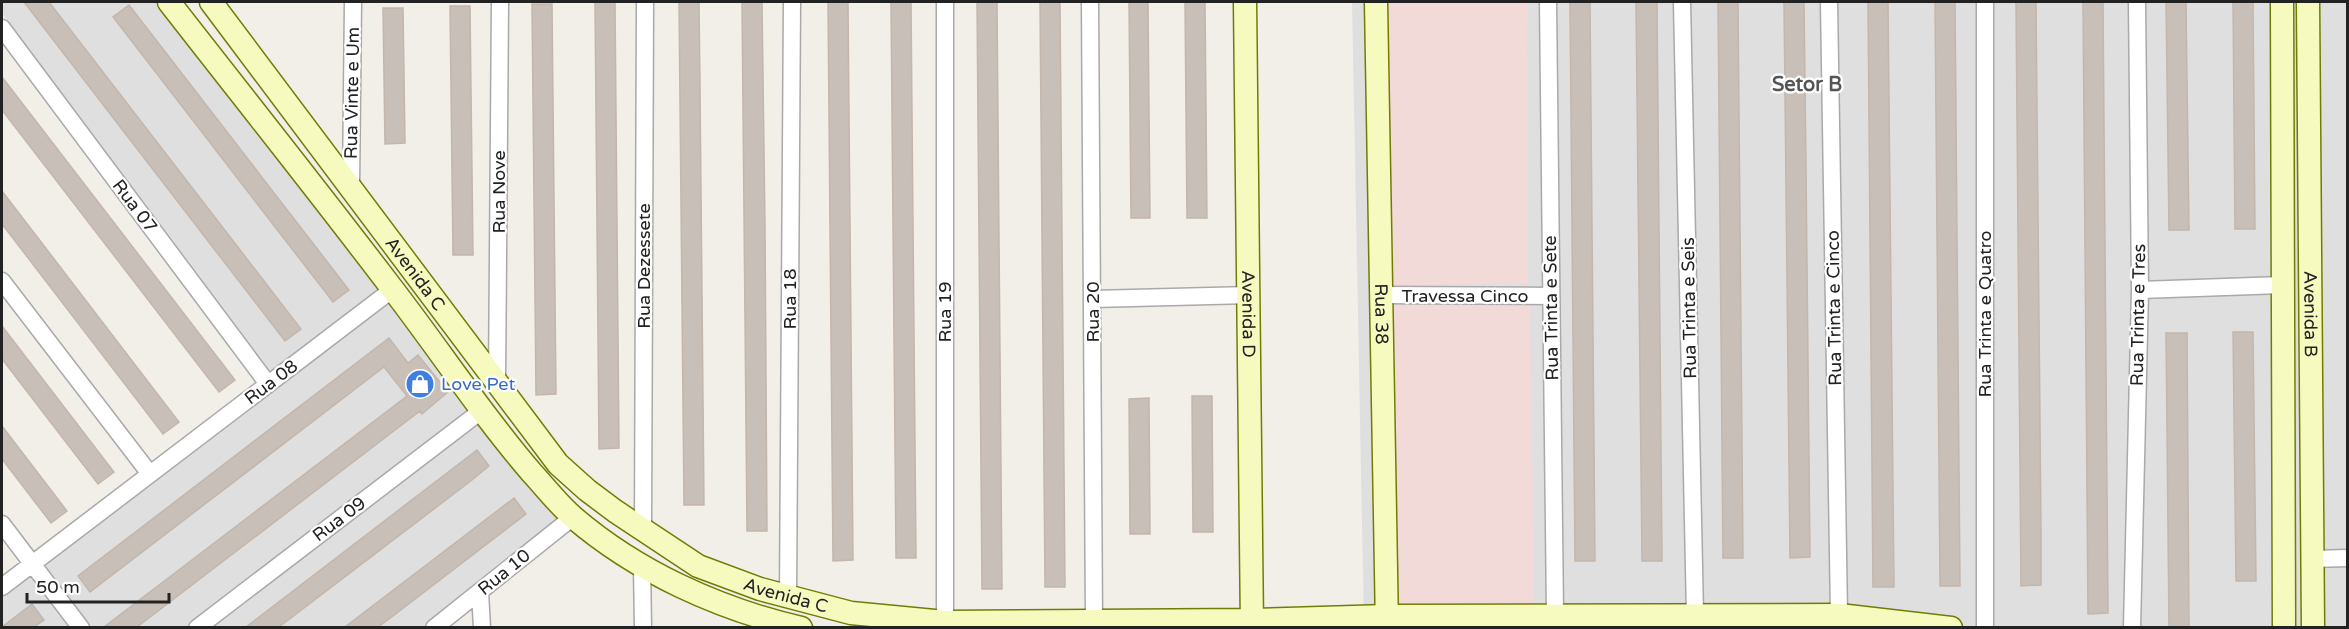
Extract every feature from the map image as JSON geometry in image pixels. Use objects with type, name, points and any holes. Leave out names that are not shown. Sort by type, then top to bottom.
[{"type":"street","name":"Avenida C","points":[[169,2],[393,290],[481,411],[573,517],[642,566],[676,584],[727,606],[794,627]]},
{"type":"street","name":"Avenida C","points":[[211,2],[351,185],[558,464],[587,490],[698,566],[760,589],[851,613],[945,622],[1252,624],[1387,622],[1555,615],[1839,615],[1951,627]]},
{"type":"street","name":"Rua Vinte e Um","points":[[351,185],[353,2]]},
{"type":"street","name":"Rua Nove","points":[[497,382],[500,2]]},
{"type":"street","name":"Rua Dezessete","points":[[643,530],[645,2]]},
{"type":"street","name":"Rua 18","points":[[788,597],[792,2]]},
{"type":"street","name":"Rua 19","points":[[945,2],[945,622]]},
{"type":"street","name":"Rua 20","points":[[1090,2],[1094,622]]},
{"type":"street","name":"Avenida D","points":[[1245,2],[1252,624]]},
{"type":"street","name":"Rua 38","points":[[1376,2],[1387,622]]},
{"type":"street","name":"Rua Trinta e Sete","points":[[1548,2],[1555,615]]},
{"type":"street","name":"Rua Trinta e Seis","points":[[1682,2],[1695,615]]},
{"type":"street","name":"Rua Trinta e Cinco","points":[[1829,2],[1839,615]]},
{"type":"street","name":"Rua Trinta e Quatro","points":[[1985,2],[1985,627]]},
{"type":"street","name":"Rua Trinta e Tres","points":[[2132,627],[2140,290],[2137,2]]},
{"type":"street","name":"Avenida B","points":[[2282,2],[2284,627]]},
{"type":"street","name":"Avenida B","points":[[2307,2],[2313,627]]},
{"type":"street","name":"Rua 07","points":[[2,28],[268,384]]},
{"type":"street","points":[[2,281],[150,474]]},
{"type":"street","points":[[2140,290],[2282,285]]},
{"type":"street","name":"Rua 08","points":[[2,587],[393,290]]},
{"type":"street","points":[[1093,298],[1250,295]]},
{"type":"street","name":"Travessa Cinco","points":[[1380,295],[1551,296]]},
{"type":"street","name":"Rua 09","points":[[197,627],[481,411]]},
{"type":"street","name":"Rua 10","points":[[434,627],[573,517]]},
{"type":"street","points":[[2,524],[81,627]]},
{"type":"street","points":[[2311,559],[2348,558]]},
{"type":"street","points":[[642,566],[643,627]]},
{"type":"street","points":[[480,592],[482,627]]},
{"type":"shaded area","points":[[2,2],[162,2],[386,290],[271,375],[2,13]]},
{"type":"shaded area","points":[[1352,2],[2347,2],[2347,627],[1364,627]]},
{"type":"shaded area","points":[[1387,2],[1527,2],[1528,283],[1388,286]]},
{"type":"shaded area","points":[[393,289],[573,517],[434,627],[2,628],[2,587]]},
{"type":"shaded area","points":[[1530,302],[1534,604],[1395,606],[1391,305]]},
{"type":"building","points":[[24,2],[49,2],[301,329],[285,341]]},
{"type":"building","points":[[595,2],[615,2],[619,448],[599,449]]},
{"type":"building","points":[[679,2],[699,2],[704,505],[684,505]]},
{"type":"building","points":[[742,2],[762,2],[767,531],[747,531]]},
{"type":"building","points":[[828,2],[848,2],[853,560],[833,561]]},
{"type":"building","points":[[891,2],[911,2],[916,558],[896,558]]},
{"type":"building","points":[[977,2],[997,2],[1002,589],[982,589]]},
{"type":"building","points":[[1040,2],[1060,2],[1065,587],[1045,587]]},
{"type":"building","points":[[1129,2],[1148,2],[1150,218],[1131,218]]},
{"type":"building","points":[[1185,2],[1205,2],[1207,218],[1187,218]]},
{"type":"building","points":[[1570,2],[1590,2],[1595,561],[1575,561]]},
{"type":"building","points":[[1636,2],[1657,2],[1662,561],[1642,561]]},
{"type":"building","points":[[1718,2],[1738,2],[1743,558],[1723,558]]},
{"type":"building","points":[[1784,2],[1804,2],[1806,167],[1810,557],[1790,558]]},
{"type":"building","points":[[1868,2],[1888,2],[1894,587],[1873,587]]},
{"type":"building","points":[[1935,2],[1955,2],[1960,586],[1940,586]]},
{"type":"building","points":[[2016,2],[2036,2],[2041,529],[2041,585],[2021,586]]},
{"type":"building","points":[[2083,2],[2103,2],[2108,613],[2088,614]]},
{"type":"building","points":[[2166,2],[2186,2],[2189,230],[2169,230]]},
{"type":"building","points":[[2233,2],[2253,2],[2255,229],[2235,229]]},
{"type":"building","points":[[532,4],[552,4],[556,394],[536,395]]},
{"type":"building","points":[[129,5],[349,290],[333,302],[113,17]]},
{"type":"building","points":[[450,6],[470,6],[473,255],[453,255]]},
{"type":"building","points":[[383,8],[403,8],[405,143],[385,144]]},
{"type":"building","points":[[2,77],[235,380],[219,392],[2,110]]},
{"type":"building","points":[[2,191],[179,422],[163,434],[2,224]]},
{"type":"building","points":[[2,326],[114,472],[98,484],[2,359]]},
{"type":"building","points":[[2233,332],[2253,332],[2256,581],[2236,581]]},
{"type":"building","points":[[2166,333],[2187,333],[2189,627],[2169,627]]},
{"type":"building","points":[[389,338],[408,363],[418,355],[448,392],[422,414],[420,411],[137,627],[104,627],[407,396],[384,367],[90,592],[78,576]]},
{"type":"building","points":[[1192,396],[1212,396],[1213,532],[1193,532]]},
{"type":"building","points":[[1149,398],[1150,534],[1130,534],[1129,399]]},
{"type":"building","points":[[2,426],[67,511],[51,523],[2,459]]},
{"type":"building","points":[[477,450],[489,466],[472,480],[279,627],[246,627]]},
{"type":"building","points":[[514,498],[526,514],[393,616],[378,627],[345,627]]},
{"type":"building","points":[[32,604],[44,620],[34,627],[2,627]]},
{"type":"place","name":"Love Pet","points":[[420,384]]},
{"type":"district","name":"Setor B","points":[[1807,85]]}]
